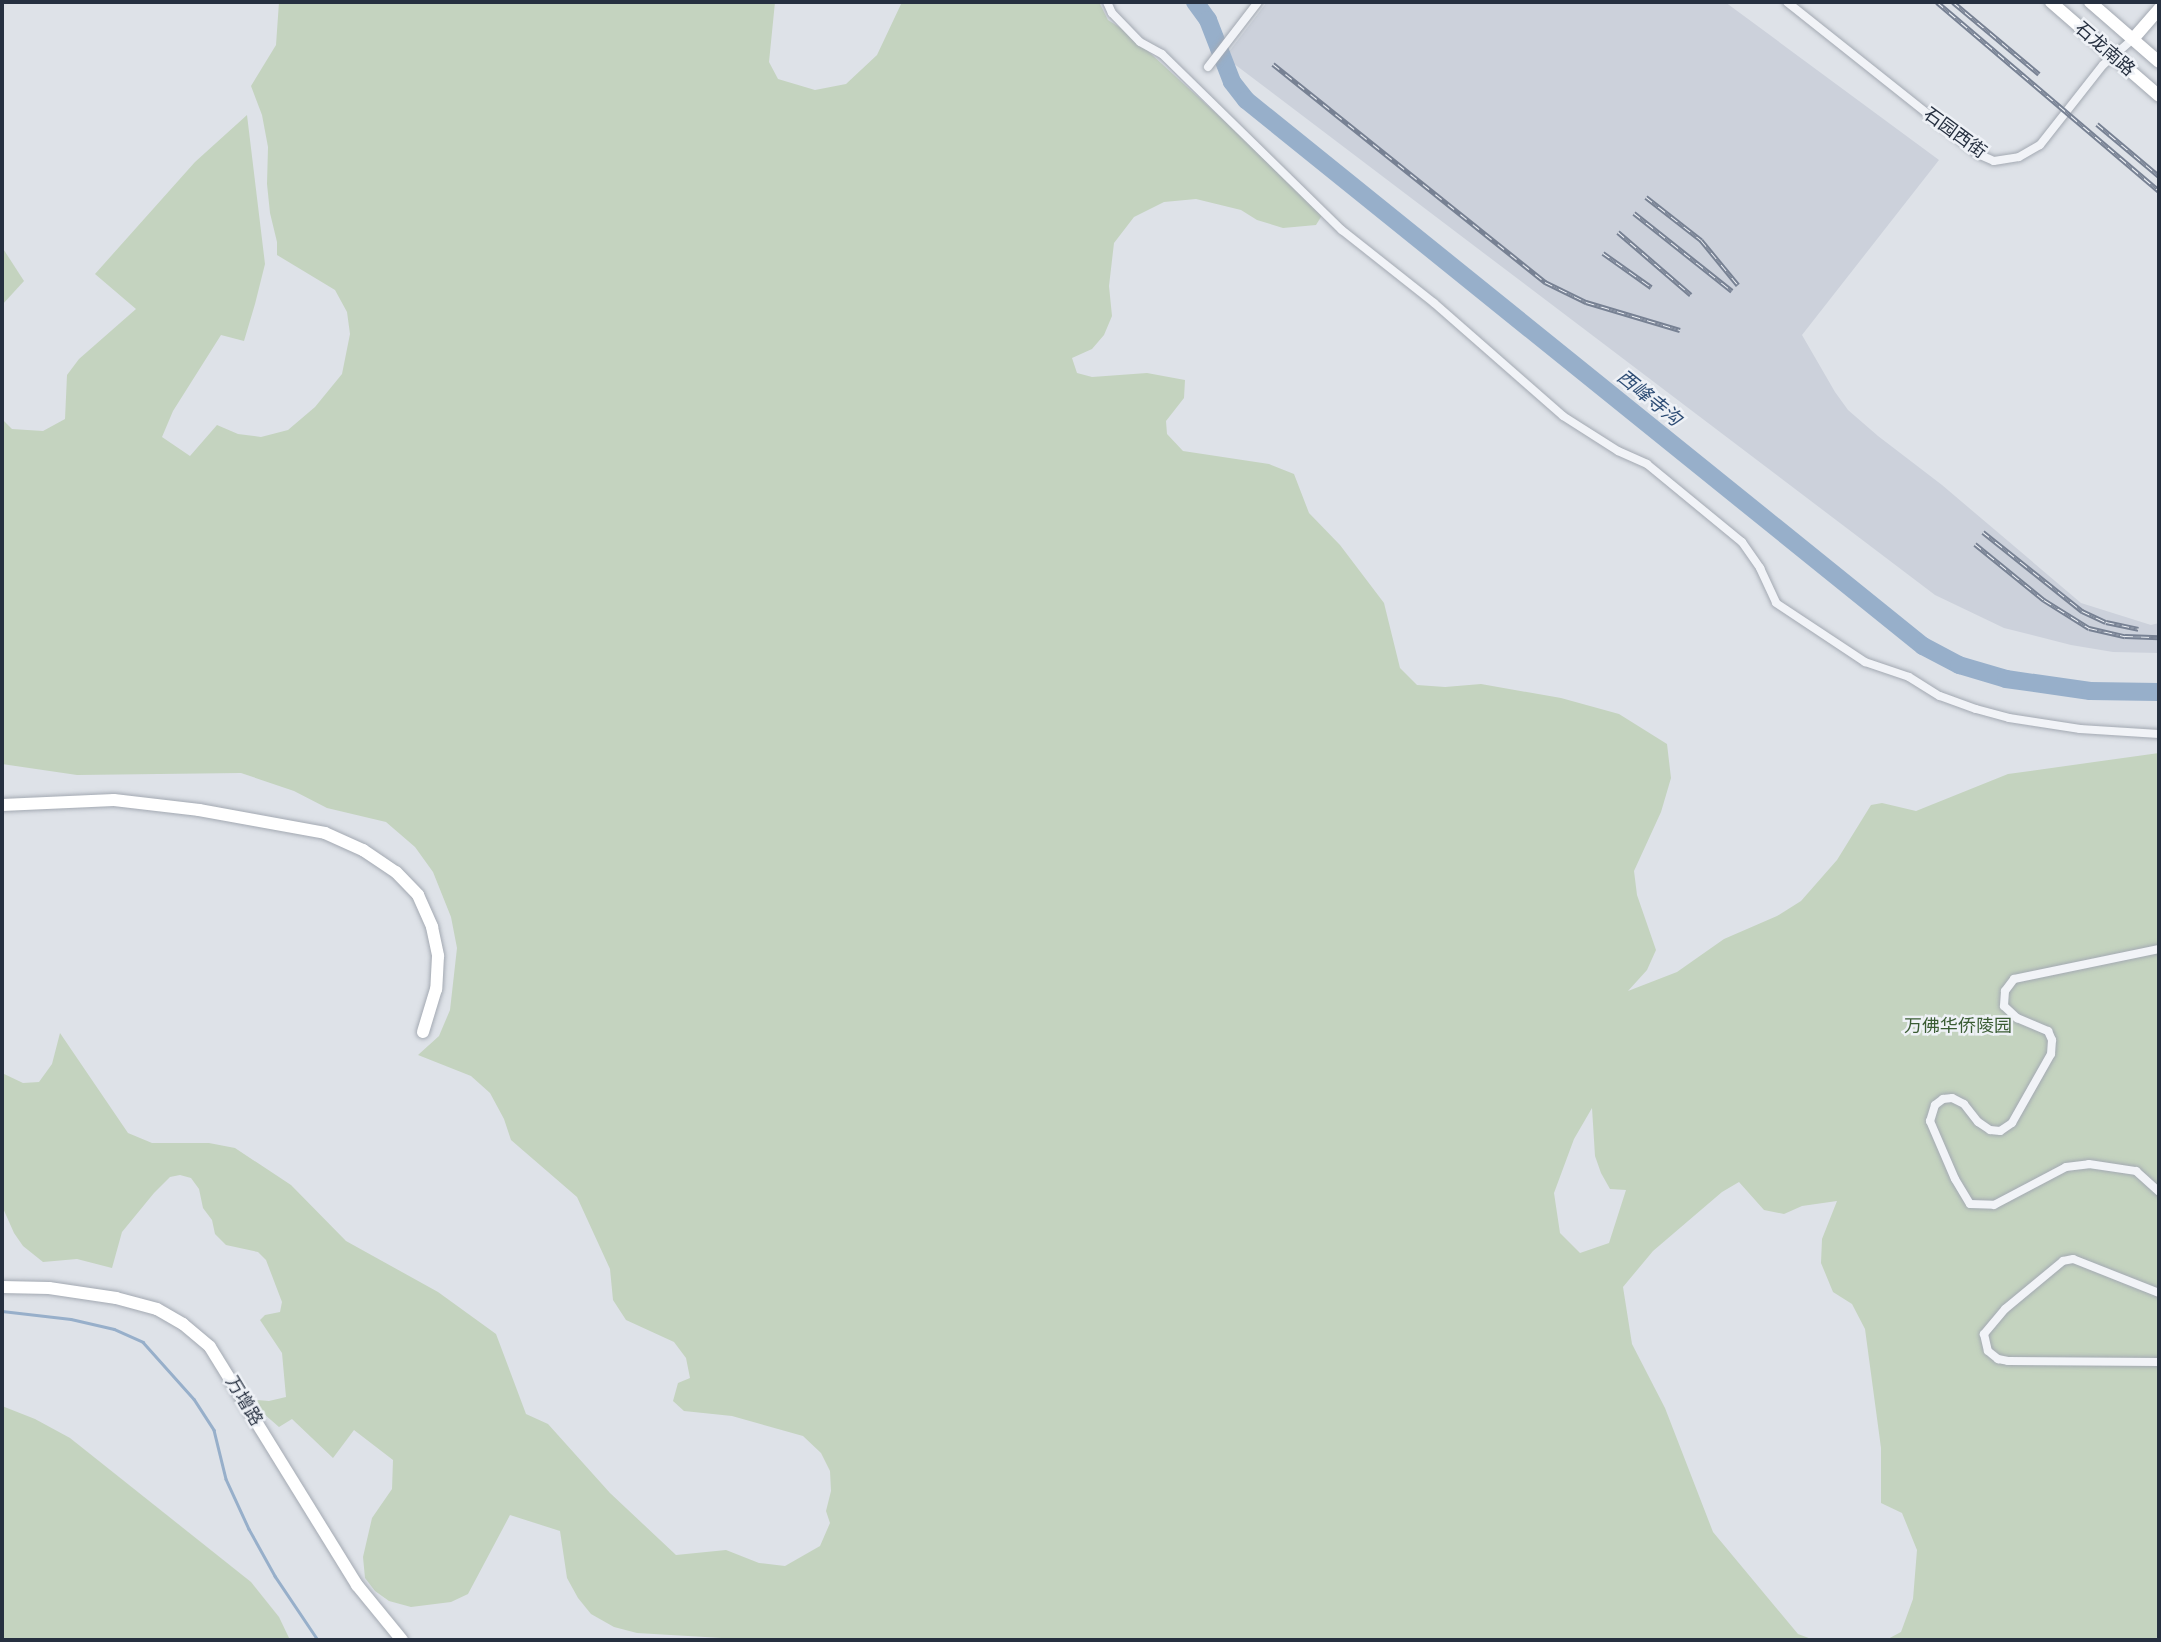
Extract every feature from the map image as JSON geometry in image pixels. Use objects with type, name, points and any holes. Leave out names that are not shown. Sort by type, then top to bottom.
[{"type":"street","points":[[1107,2],[1112,13],[1140,42],[1162,54],[1342,230],[1434,303],[1563,416],[1598,440],[1647,464],[1742,542],[1760,568],[1776,603],[1865,662],[1909,677],[1940,696],[1976,709],[2009,718],[2080,729],[2159,734]]},
{"type":"street","points":[[1208,67],[1258,2]]},
{"type":"street","name":"石园西街","points":[[1787,2],[1978,154],[1994,161],[2019,157],[2040,145],[2113,56]]},
{"type":"street","name":"石龙南路","points":[[2051,2],[2159,96]]},
{"type":"street","name":"石龙南路","points":[[2090,2],[2159,62]]},
{"type":"street","points":[[2113,56],[2133,39],[2159,9]]},
{"type":"street","points":[[2,805],[114,800],[199,810],[325,833],[362,850],[396,872],[418,895],[432,927],[438,956],[436,989],[423,1032]]},
{"type":"street","points":[[2159,949],[2014,979],[2005,991],[2004,1006],[2017,1018],[2048,1031],[2052,1040],[2051,1054],[2012,1123],[2000,1131],[1990,1130],[1964,1104],[1952,1098],[1943,1099],[1935,1105],[1930,1121],[1949,1168],[1970,1203],[1994,1205],[2066,1167],[2090,1164],[2136,1171],[2159,1192]]},
{"type":"street","points":[[2159,1293],[2073,1259],[2063,1261],[2005,1309],[1984,1334],[1988,1351],[1998,1359],[2008,1361],[2159,1362]]},
{"type":"street","name":"万增路","points":[[2,1287],[49,1288],[116,1298],[164,1313],[183,1324],[210,1347],[356,1585],[402,1640]]},
{"type":"shaded area","points":[[1267,2],[1725,2],[1939,160],[1802,335],[1835,392],[1848,410],[1878,436],[1942,485],[2081,603],[2151,625],[2159,623],[2159,653],[2113,652],[2071,645],[2004,628],[1935,595],[1225,57]]},
{"type":"green space","name":"万佛华侨陵园","points":[[279,2],[775,2],[769,62],[778,79],[815,90],[846,84],[877,55],[902,2],[1099,2],[1108,20],[1127,32],[1324,212],[1316,225],[1283,228],[1257,220],[1241,210],[1196,199],[1164,202],[1134,217],[1114,243],[1109,286],[1112,316],[1104,335],[1092,349],[1072,358],[1077,373],[1092,377],[1147,373],[1185,380],[1184,398],[1166,421],[1167,434],[1183,451],[1269,464],[1294,474],[1309,513],[1340,545],[1384,603],[1400,668],[1417,685],[1445,687],[1481,684],[1561,698],[1619,714],[1667,744],[1671,778],[1661,812],[1634,871],[1637,895],[1656,950],[1647,970],[1628,991],[1677,972],[1724,939],[1777,916],[1801,901],[1837,860],[1871,805],[1882,803],[1916,811],[2008,774],[2159,753],[2159,1640],[1886,1640],[1901,1632],[1913,1599],[1917,1550],[1902,1513],[1881,1503],[1881,1448],[1865,1329],[1852,1304],[1833,1292],[1821,1263],[1822,1239],[1837,1201],[1802,1206],[1784,1214],[1764,1210],[1739,1182],[1722,1192],[1653,1251],[1623,1287],[1632,1344],[1665,1408],[1713,1532],[1798,1634],[1814,1640],[756,1640],[637,1633],[614,1627],[591,1614],[578,1598],[567,1578],[560,1531],[510,1515],[468,1594],[451,1602],[411,1607],[389,1601],[375,1591],[365,1578],[363,1557],[372,1518],[392,1489],[393,1460],[354,1430],[333,1458],[292,1419],[279,1427],[247,1399],[269,1401],[286,1397],[282,1353],[260,1320],[265,1315],[280,1312],[282,1302],[266,1260],[258,1252],[226,1245],[215,1234],[212,1220],[203,1208],[199,1189],[191,1178],[180,1175],[170,1177],[154,1193],[122,1232],[112,1268],[77,1259],[43,1262],[23,1246],[14,1233],[2,1206],[2,1073],[23,1083],[39,1082],[52,1064],[60,1033],[128,1133],[152,1143],[209,1143],[235,1148],[291,1185],[346,1241],[438,1292],[496,1334],[526,1414],[548,1424],[610,1493],[676,1555],[726,1550],[759,1563],[785,1566],[820,1546],[830,1523],[826,1511],[831,1491],[830,1471],[821,1453],[803,1436],[732,1416],[684,1411],[673,1401],[678,1383],[690,1378],[686,1358],[674,1342],[626,1320],[613,1300],[610,1269],[577,1197],[511,1140],[504,1119],[490,1093],[471,1076],[418,1055],[439,1036],[450,1010],[457,948],[451,917],[433,872],[415,847],[386,822],[327,808],[294,791],[241,773],[77,775],[2,764],[2,419],[12,429],[43,431],[65,419],[67,375],[79,359],[136,309],[95,274],[195,162],[247,115],[265,264],[255,304],[244,341],[221,335],[173,411],[162,437],[190,456],[217,425],[238,434],[261,437],[288,430],[315,407],[342,374],[350,334],[347,312],[335,290],[277,255],[267,184],[268,147],[262,115],[251,86],[276,45]],"holes":[[[1592,1108],[1595,1156],[1610,1189],[1626,1190],[1609,1243],[1580,1253],[1560,1233],[1554,1193],[1574,1139]]]},
{"type":"green space","points":[[2,247],[24,281],[2,305]]},
{"type":"green space","points":[[2,1406],[35,1419],[70,1438],[251,1582],[279,1617],[290,1640],[2,1640]]},
{"type":"waterway","name":"西峰寺沟","points":[[1195,2],[1208,20],[1232,82],[1246,100],[1923,646],[1959,665],[2006,679],[2090,691],[2159,692]]},
{"type":"waterway","points":[[2,1311],[71,1319],[114,1329],[143,1342],[194,1399],[214,1430],[226,1479],[249,1529],[275,1576],[318,1640]]},
{"type":"railway","points":[[1937,2],[2159,191]]},
{"type":"railway","points":[[1953,2],[2039,74]]},
{"type":"railway","points":[[1273,64],[1545,282],[1586,302],[1680,330]]},
{"type":"railway","points":[[2097,124],[2159,176]]},
{"type":"railway","points":[[1646,197],[1701,240],[1738,285]]},
{"type":"railway","points":[[1634,213],[1732,291]]},
{"type":"railway","points":[[1618,232],[1691,295]]},
{"type":"railway","points":[[1603,253],[1651,287]]},
{"type":"railway","points":[[1983,532],[2082,611],[2106,622],[2138,629]]},
{"type":"railway","points":[[1975,544],[2044,600],[2089,628],[2125,636],[2159,637]]}]
